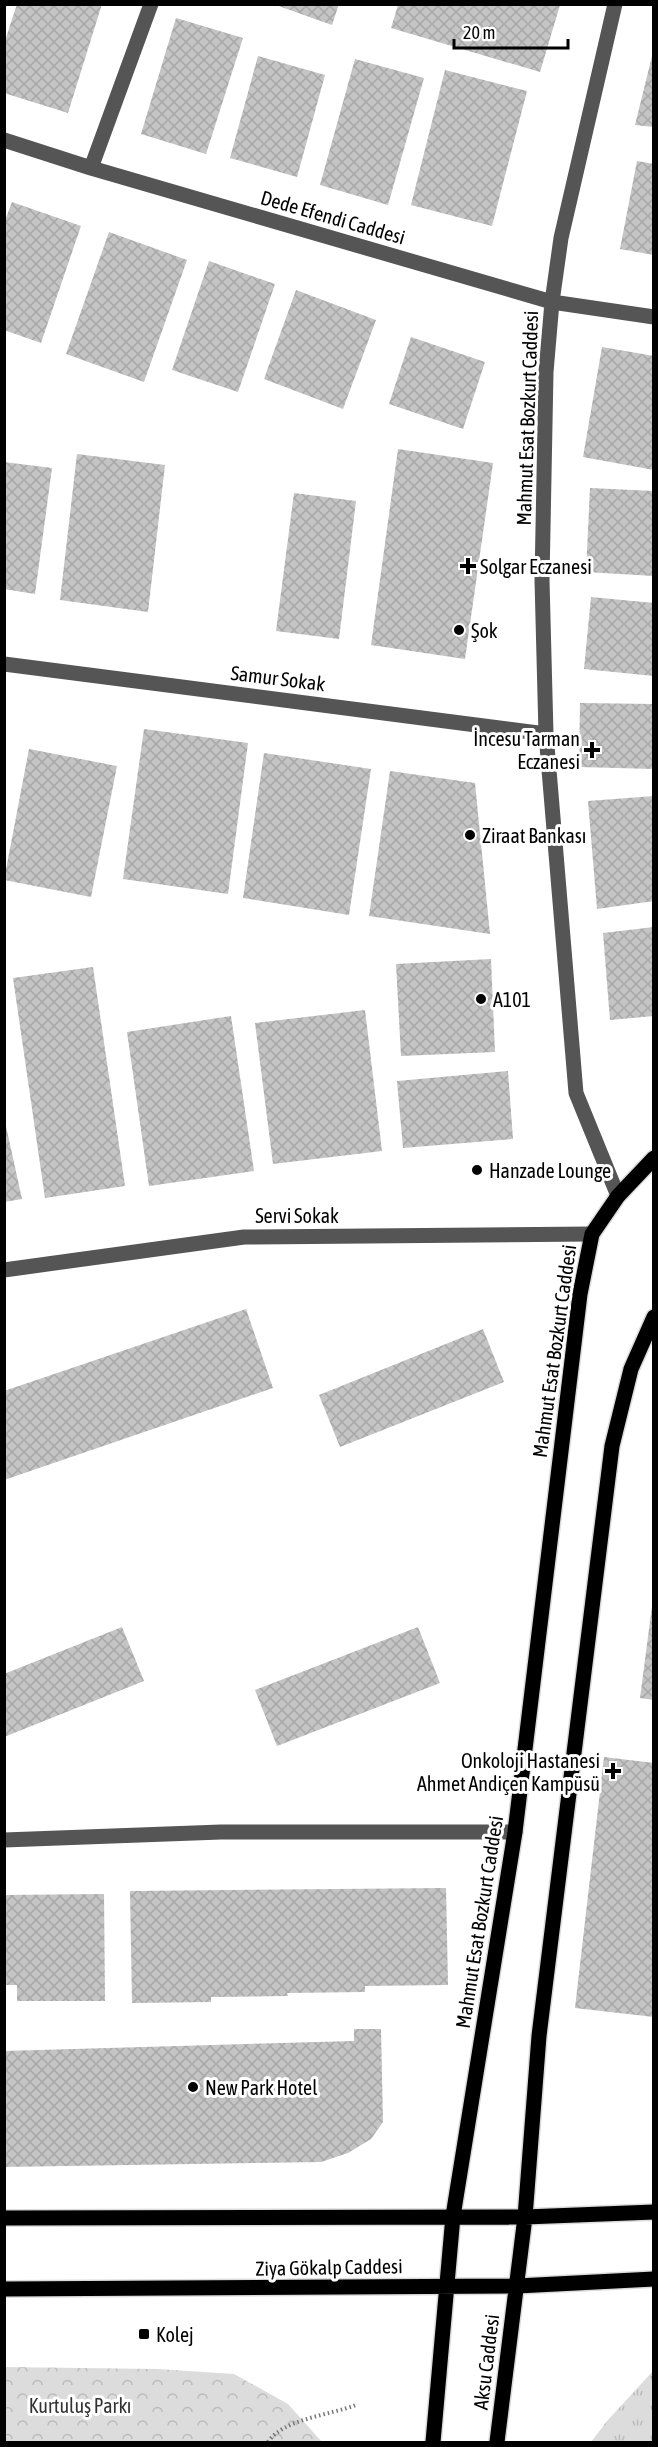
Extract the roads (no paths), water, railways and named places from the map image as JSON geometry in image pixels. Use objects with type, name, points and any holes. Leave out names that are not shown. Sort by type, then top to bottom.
[{"type":"main road","points":[[618,1196],[654,1158]]},
{"type":"main road","name":"Mahmut Esat Bozkurt Caddesi","points":[[446,2287],[453,2216],[515,1832],[579,1294],[592,1234],[618,1196]]},
{"type":"main road","points":[[525,2217],[539,2036],[612,1446],[631,1369],[654,1317]]},
{"type":"main road","points":[[4,2218],[525,2217],[654,2212]]},
{"type":"main road","name":"Aksu Caddesi","points":[[496,2442],[525,2217]]},
{"type":"main road","name":"Ziya Gökalp Caddesi","points":[[4,2289],[517,2286],[654,2279]]},
{"type":"main road","points":[[433,2442],[446,2287]]},
{"type":"street","points":[[91,168],[151,4]]},
{"type":"street","name":"Mahmut Esat Bozkurt Caddesi","points":[[615,4],[561,238],[552,302],[546,372],[542,580],[546,734],[576,1093],[618,1196]]},
{"type":"street","name":"Dede Efendi Caddesi","points":[[4,140],[91,168],[552,302],[654,316]]},
{"type":"street","name":"Samur Sokak","points":[[4,664],[546,734]]},
{"type":"street","name":"Servi Sokak","points":[[4,1270],[244,1237],[592,1234]]},
{"type":"street","points":[[4,1840],[221,1832],[515,1832]]},
{"type":"place","name":"Solgar Eczanesi","points":[[468,566]]},
{"type":"place","name":"Şok","points":[[459,630]]},
{"type":"place","name":"İncesu Tarman Eczanesi","points":[[592,750]]},
{"type":"place","name":"Ziraat Bankası","points":[[470,835]]},
{"type":"place","name":"A101","points":[[481,999]]},
{"type":"place","name":"Hanzade Lounge","points":[[477,1170]]},
{"type":"place","name":"Onkoloji Hastanesi Ahmet Andiçen Kampüsü","points":[[613,1771]]},
{"type":"place","name":"New Park Hotel","points":[[193,2087]]},
{"type":"place","name":"Kolej","points":[[144,2334]]},
{"type":"park label","name":"Kurtuluş Parkı","points":[[80,2405]]}]
